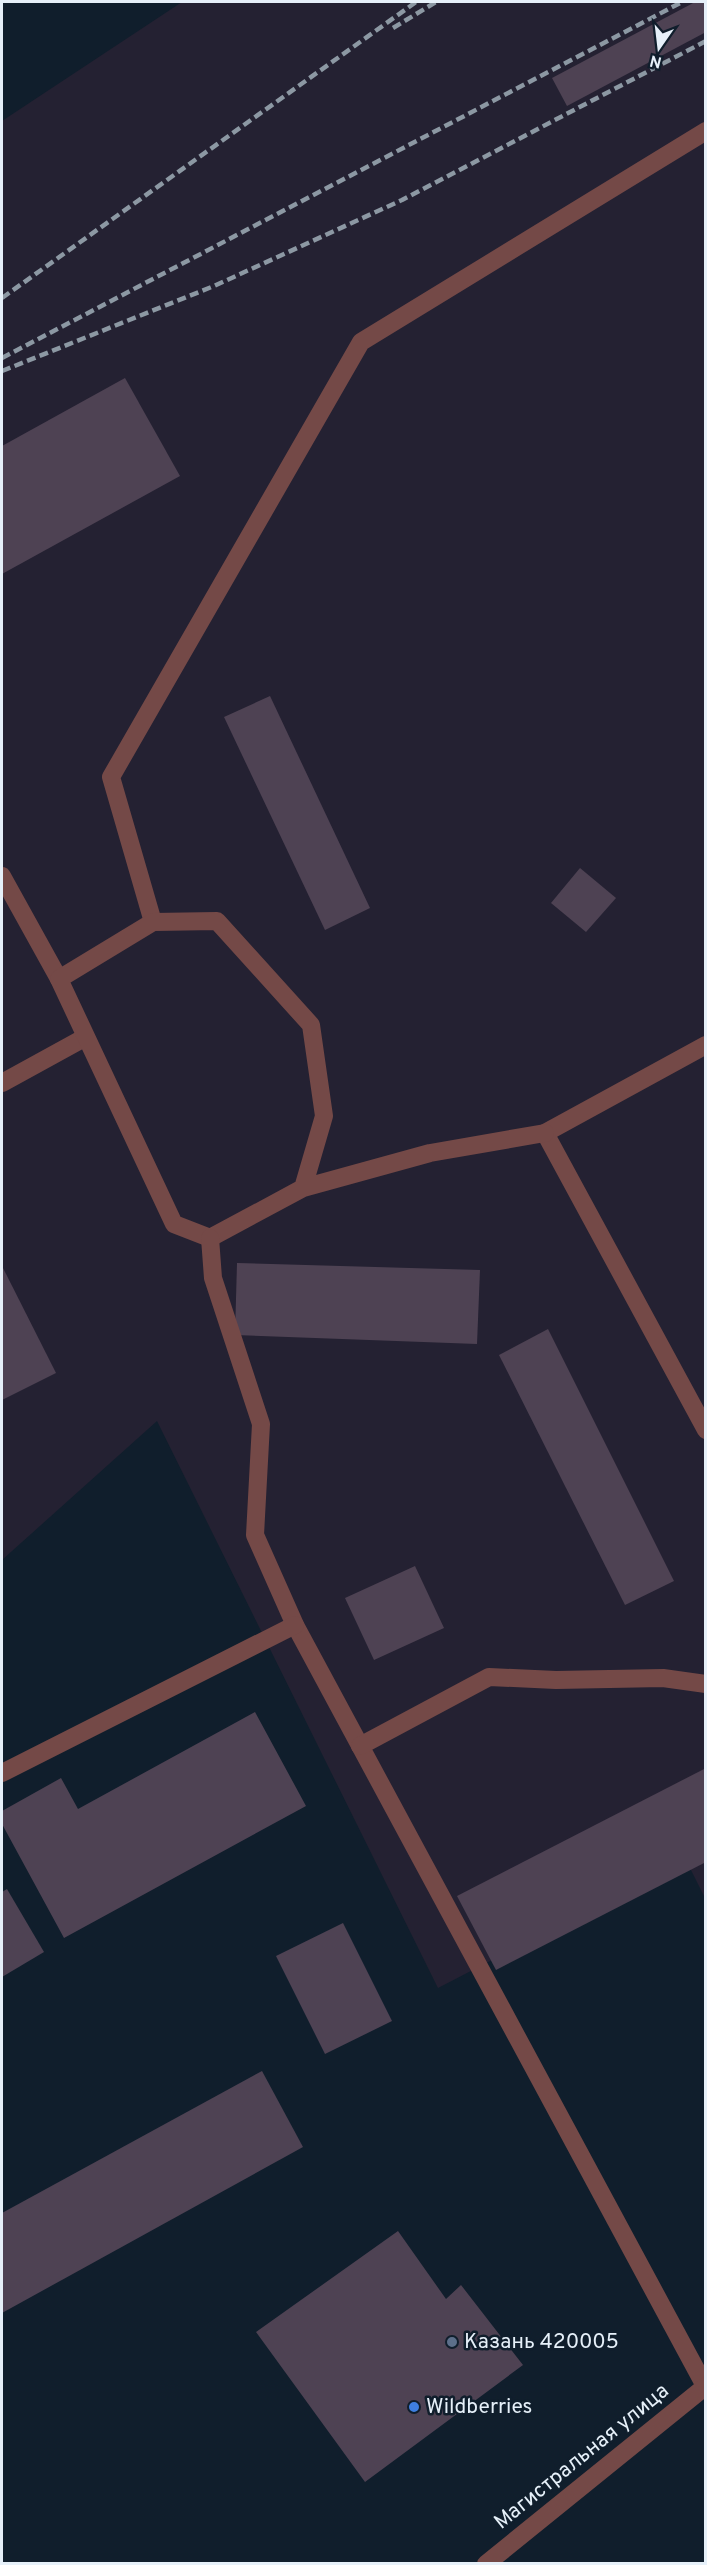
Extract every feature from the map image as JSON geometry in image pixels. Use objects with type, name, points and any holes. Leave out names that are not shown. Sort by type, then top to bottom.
[{"type":"street","points":[[153,922],[111,777],[361,342],[705,131]]},
{"type":"street","points":[[2,876],[58,979],[174,1224],[210,1238],[303,1188],[430,1153],[545,1133],[705,1045]]},
{"type":"street","points":[[58,979],[153,922],[217,921],[311,1024],[324,1116],[303,1188]]},
{"type":"street","points":[[2,1083],[84,1038]]},
{"type":"street","points":[[545,1133],[705,1430]]},
{"type":"street","points":[[210,1238],[213,1278],[261,1424],[255,1535],[296,1625],[705,2386]]},
{"type":"street","points":[[2,1773],[296,1625]]},
{"type":"street","points":[[360,1746],[489,1677],[556,1680],[663,1678],[705,1684]]},
{"type":"street","name":"Магистральная улица","points":[[486,2564],[705,2386]]},
{"type":"shaded area","points":[[182,2],[705,2],[705,1898],[686,1860],[438,1988],[157,1421],[2,1560],[2,121]]},
{"type":"building","points":[[695,2],[706,2],[706,32],[567,106],[552,78]]},
{"type":"building","points":[[125,378],[180,476],[2,574],[2,446]]},
{"type":"building","points":[[270,696],[370,908],[325,930],[224,717]]},
{"type":"building","points":[[580,868],[616,898],[586,932],[551,903]]},
{"type":"building","points":[[237,1263],[480,1270],[477,1344],[235,1335]]},
{"type":"building","points":[[2,1266],[56,1373],[2,1400]]},
{"type":"building","points":[[548,1329],[674,1581],[625,1605],[499,1355]]},
{"type":"building","points":[[415,1566],[444,1628],[374,1660],[345,1598]]},
{"type":"building","points":[[255,1712],[306,1806],[64,1938],[2,1824],[2,1811],[61,1778],[78,1809]]},
{"type":"building","points":[[706,1768],[706,1862],[496,1970],[457,1896]]},
{"type":"building","points":[[7,1889],[44,1952],[2,1977],[2,1892]]},
{"type":"building","points":[[343,1923],[392,2021],[325,2054],[276,1956]]},
{"type":"building","points":[[262,2071],[303,2147],[2,2313],[2,2213]]},
{"type":"building","points":[[398,2231],[446,2299],[461,2285],[523,2365],[365,2482],[256,2332]]},
{"type":"railway","points":[[2,298],[416,2]]},
{"type":"railway","points":[[393,28],[436,2]]},
{"type":"railway","points":[[2,358],[682,2]]},
{"type":"railway","points":[[2,371],[214,286],[402,200],[706,41]]},
{"type":"place","name":"Казань 420005","points":[[452,2342]]},
{"type":"place","name":"Wildberries","points":[[414,2407]]}]
